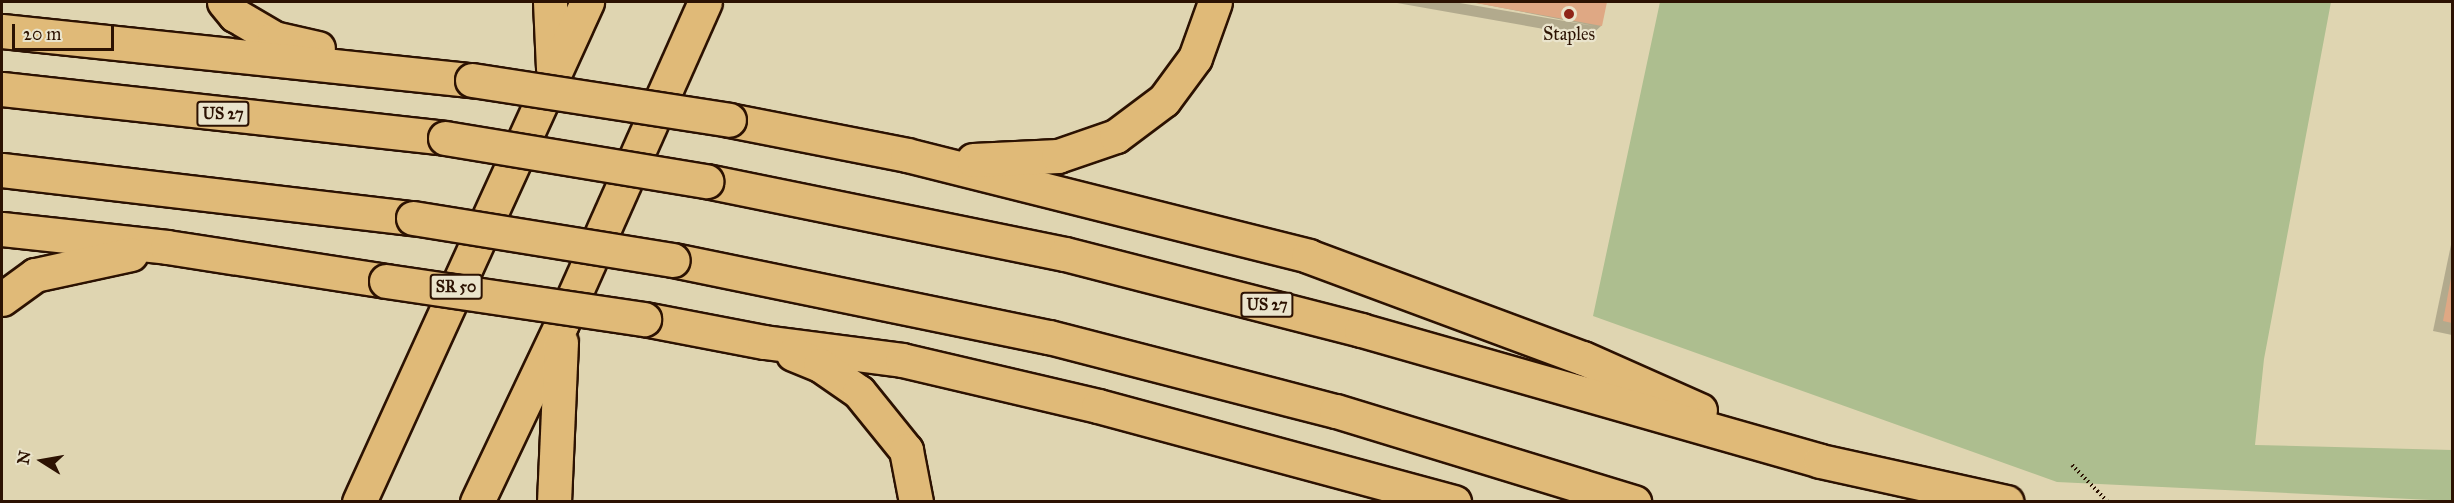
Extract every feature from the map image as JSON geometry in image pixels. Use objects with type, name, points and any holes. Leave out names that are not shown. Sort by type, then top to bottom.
[{"type":"highway","points":[[224,2],[235,15],[274,38],[394,69]]},
{"type":"highway","points":[[550,2],[554,74]]},
{"type":"highway","name":"SR 50","points":[[359,501],[587,2]]},
{"type":"highway","points":[[477,501],[562,323],[705,2]]},
{"type":"highway","points":[[907,155],[986,161],[1058,156],[1116,136],[1164,100],[1195,58],[1215,2]]},
{"type":"highway","points":[[2,31],[272,61],[394,69],[729,120],[907,155],[1308,256],[1584,358],[1820,461]]},
{"type":"highway","name":"US 27","points":[[2,89],[445,138],[706,181],[1077,257],[1362,330],[1820,461],[2007,501]]},
{"type":"highway","points":[[2,170],[413,218],[673,260],[1050,337],[1336,411],[1634,501]]},
{"type":"highway","points":[[2,229],[167,247],[644,319],[764,342],[902,360],[1098,406],[1454,501]]},
{"type":"highway","points":[[2,299],[35,275],[167,247]]},
{"type":"highway","points":[[554,501],[562,323]]},
{"type":"highway","points":[[764,342],[820,364],[859,392],[906,450],[916,501]]},
{"type":"path","points":[[2072,465],[2108,501]]},
{"type":"green space","points":[[1660,2],[2331,2],[2264,359],[2255,445],[2452,450],[2452,501],[2057,482],[1593,316]]},
{"type":"building","name":"Staples","points":[[1470,2],[1607,2],[1602,26]]},
{"type":"building","points":[[2452,278],[2452,323],[2443,321]]},
{"type":"place","name":"Staples","points":[[1569,14]]}]
